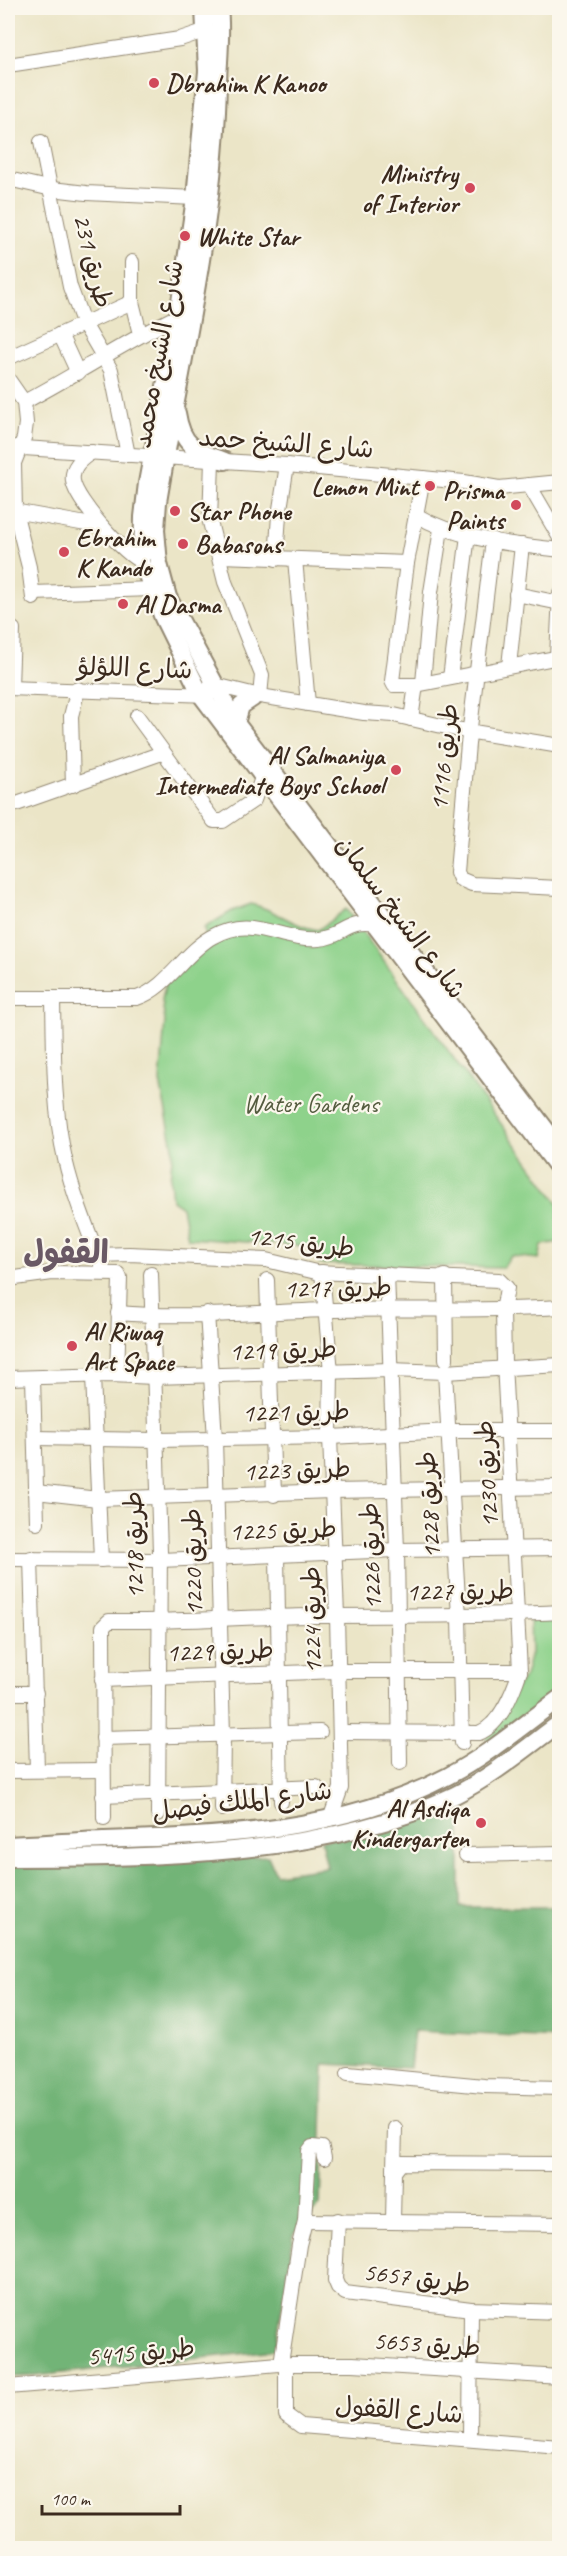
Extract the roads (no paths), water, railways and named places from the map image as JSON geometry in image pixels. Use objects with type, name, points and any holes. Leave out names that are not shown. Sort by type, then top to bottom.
[{"type":"main road","name":"شارع الشيخ محمد","points":[[204,8],[206,82],[195,198],[159,458],[156,530],[163,581],[208,690]]},
{"type":"main road","name":"شارع الشيخ محمد","points":[[208,690],[163,618],[142,562],[143,518],[159,458],[176,408],[205,228],[217,133],[219,8]]},
{"type":"main road","points":[[176,408],[181,434],[186,441],[200,452],[218,460]]},
{"type":"main road","name":"شارع الشيخ سلمان","points":[[208,690],[236,723],[560,1148]]},
{"type":"main road","name":"شارع الشيخ سلمان","points":[[208,690],[262,778],[560,1170]]},
{"type":"main road","points":[[236,723],[241,706],[256,697]]},
{"type":"main road","name":"شارع الملك فيصل","points":[[9,1851],[209,1835],[330,1819],[358,1812],[448,1776],[483,1754],[560,1698]]},
{"type":"main road","name":"شارع الملك فيصل","points":[[9,1851],[245,1848],[339,1833],[417,1811],[455,1795],[496,1771],[560,1723]]},
{"type":"street","points":[[8,65],[180,39],[204,31]]},
{"type":"street","name":"طريق 231","points":[[41,142],[70,287],[83,322],[111,370],[128,454]]},
{"type":"street","points":[[8,178],[52,189],[135,197],[195,198]]},
{"type":"street","points":[[132,262],[132,303],[140,334]]},
{"type":"street","points":[[8,358],[83,322],[132,303]]},
{"type":"street","points":[[16,398],[78,373],[140,334],[178,316]]},
{"type":"street","points":[[60,334],[78,373]]},
{"type":"street","points":[[8,380],[26,423],[38,443],[51,451]]},
{"type":"street","points":[[26,423],[14,447],[11,510],[33,596],[152,589]]},
{"type":"street","name":"شارع الشيخ حمد","points":[[14,447],[287,465],[499,488],[560,482]]},
{"type":"street","points":[[92,452],[77,464],[73,483],[103,527],[124,550],[142,562]]},
{"type":"street","points":[[218,460],[210,522],[238,619],[262,675],[256,697]]},
{"type":"street","points":[[276,559],[279,515],[287,465]]},
{"type":"street","points":[[423,478],[407,563],[392,681],[394,686],[420,684],[558,658],[559,599],[516,594]]},
{"type":"street","points":[[536,485],[541,503],[560,538]]},
{"type":"street","points":[[11,510],[103,527]]},
{"type":"street","points":[[416,515],[441,529],[560,550]]},
{"type":"street","points":[[411,719],[420,684],[441,529]]},
{"type":"street","points":[[450,678],[468,535]]},
{"type":"street","name":"طريق 1116","points":[[493,540],[477,673],[462,730],[457,868],[460,879],[472,884],[560,888]]},
{"type":"street","points":[[509,666],[522,545]]},
{"type":"street","points":[[219,556],[407,563]]},
{"type":"street","points":[[296,559],[308,704]]},
{"type":"street","points":[[8,626],[13,629],[9,688]]},
{"type":"street","name":"شارع اللؤلؤ","points":[[9,688],[208,690],[411,719],[560,746]]},
{"type":"street","points":[[73,785],[71,716],[78,689]]},
{"type":"street","name":"شارع اللؤلؤ","points":[[364,713],[416,726],[462,730]]},
{"type":"street","points":[[137,716],[211,819],[218,822],[254,800],[262,778]]},
{"type":"street","points":[[8,807],[162,753]]},
{"type":"street","points":[[349,926],[357,901]]},
{"type":"street","points":[[8,998],[125,999],[142,996],[155,988],[204,942],[237,927],[256,927],[315,939],[331,937],[349,926],[375,925]]},
{"type":"street","points":[[53,999],[57,1105],[61,1141],[74,1194],[104,1272]]},
{"type":"street","name":"طريق 1215","points":[[98,1255],[266,1260],[300,1270],[322,1272],[499,1280]]},
{"type":"street","points":[[8,1278],[43,1273],[116,1272],[120,1276],[117,1375]]},
{"type":"street","name":"طريق 1224","points":[[322,1272],[331,1372],[330,1437],[338,1616],[337,1671],[340,1732],[340,1788],[330,1819]]},
{"type":"street","name":"طريق 1218","points":[[151,1274],[160,1560],[161,1677],[158,1814]]},
{"type":"street","name":"طريق 1226","points":[[387,1274],[393,1491],[397,1550],[400,1763]]},
{"type":"street","name":"طريق 1228","points":[[445,1276],[446,1366],[459,1617],[462,1738]]},
{"type":"street","points":[[267,1280],[274,1495]]},
{"type":"street","name":"طريق 1230","points":[[499,1280],[507,1288],[502,1311],[520,1671]]},
{"type":"street","name":"طريق 1217","points":[[118,1313],[268,1314],[327,1310],[502,1311],[560,1307]]},
{"type":"street","name":"طريق 1220","points":[[207,1313],[213,1376],[215,1439],[218,1621],[223,1735],[222,1809]]},
{"type":"street","name":"طريق 1219","points":[[8,1378],[117,1375],[213,1376],[390,1371],[446,1366],[506,1370],[560,1365]]},
{"type":"street","points":[[93,1376],[101,1560]]},
{"type":"street","points":[[33,1378],[38,1523]]},
{"type":"street","name":"طريق 1221","points":[[35,1438],[156,1440],[330,1437],[391,1432],[560,1431]]},
{"type":"street","name":"طريق 1223","points":[[36,1492],[98,1499],[274,1495],[332,1491],[560,1487]]},
{"type":"street","name":"طريق 1225","points":[[8,1559],[160,1560],[397,1550],[560,1548]]},
{"type":"street","points":[[277,1555],[276,1617],[281,1796]]},
{"type":"street","points":[[31,1558],[37,1770]]},
{"type":"street","name":"طريق 1227","points":[[102,1680],[103,1626],[109,1621],[218,1621],[338,1616],[459,1617],[560,1612]]},
{"type":"street","name":"طريق 1229","points":[[102,1680],[337,1671],[400,1673],[520,1671]]},
{"type":"street","points":[[340,1732],[400,1731],[462,1738],[479,1733],[488,1727],[510,1696],[520,1671]]},
{"type":"street","points":[[102,1680],[104,1818]]},
{"type":"street","points":[[8,1694],[36,1693]]},
{"type":"street","points":[[103,1738],[320,1732]]},
{"type":"street","points":[[8,1771],[103,1770]]},
{"type":"street","points":[[103,1796],[223,1792],[281,1796],[316,1787]]},
{"type":"street","points":[[340,1788],[358,1812]]},
{"type":"street","points":[[466,1855],[560,1853]]},
{"type":"street","points":[[348,2073],[420,2081],[560,2088]]},
{"type":"street","points":[[393,2221],[395,2128]]},
{"type":"street","name":"شارع القفول","points":[[324,2158],[322,2148],[312,2147],[309,2151],[305,2221],[298,2245],[285,2364],[286,2415],[300,2426],[560,2448]]},
{"type":"street","points":[[394,2169],[404,2163],[560,2164]]},
{"type":"street","name":"طريق 5657","points":[[338,2220],[336,2280],[343,2292],[471,2309],[560,2312]]},
{"type":"street","points":[[305,2221],[560,2224]]},
{"type":"street","points":[[470,2439],[471,2309]]},
{"type":"street","name":"طريق 5653","points":[[285,2364],[353,2364],[560,2377]]},
{"type":"street","name":"طريق 5415","points":[[8,2387],[285,2364]]},
{"type":"place","name":"Dbrahim K Kanoo","points":[[154,83]]},
{"type":"place","name":"Ministry of Interior","points":[[470,188]]},
{"type":"place","name":"White Star","points":[[185,236]]},
{"type":"place","name":"Lemon Mint","points":[[430,486]]},
{"type":"place","name":"Prisma Paints","points":[[516,505]]},
{"type":"place","name":"Star Phone","points":[[175,511]]},
{"type":"place","name":"Babasons","points":[[183,544]]},
{"type":"place","name":"Ebrahim K Kando","points":[[64,552]]},
{"type":"place","name":"Al Dasma","points":[[123,604]]},
{"type":"place","name":"Al Salmaniya Intermediate Boys School","points":[[396,770]]},
{"type":"place","name":"Al Riwaq Art Space","points":[[72,1346]]},
{"type":"place","name":"Al Asdiqa Kindergarten","points":[[481,1823]]},
{"type":"district","name":"القفول","points":[[66,1252]]},
{"type":"park label","name":"Water Gardens","points":[[311,1103]]}]
